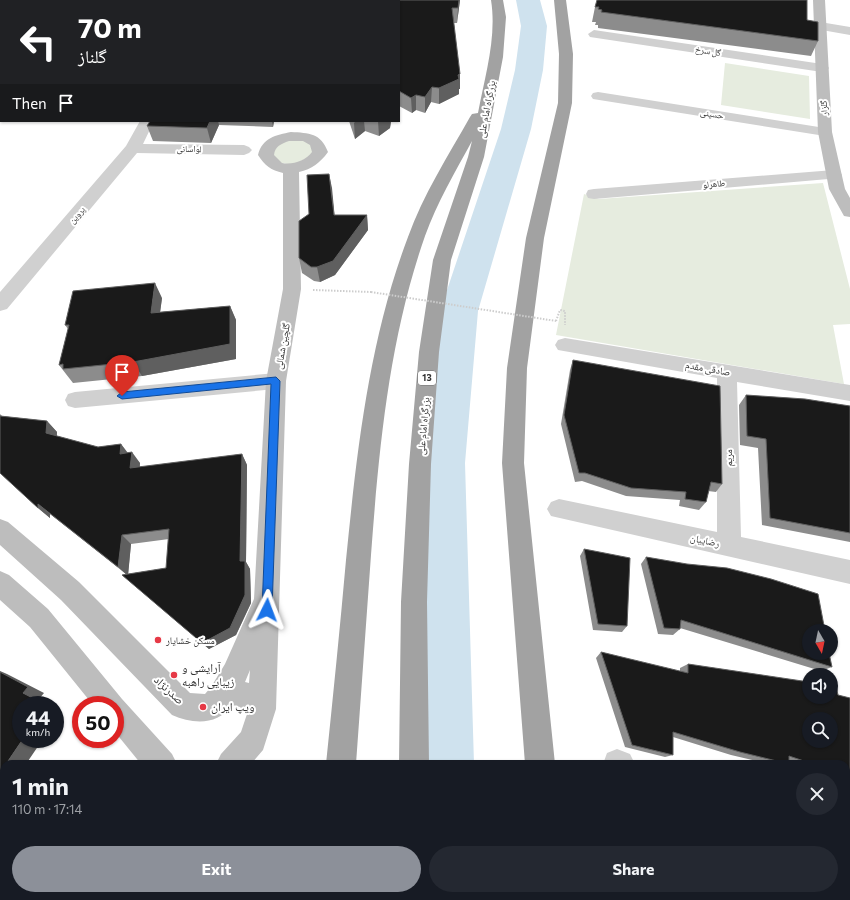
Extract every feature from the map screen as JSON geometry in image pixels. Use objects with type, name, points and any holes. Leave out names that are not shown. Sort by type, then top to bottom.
[{"type":"highway","name":"بزرگراه امام علی","points":[[414,760],[414,602],[420,464],[429,352],[442,260],[476,157],[496,57],[500,17],[497,0]]},
{"type":"highway","points":[[540,760],[513,463],[517,368],[535,238],[565,102],[566,54],[560,0]]},
{"type":"highway","points":[[341,760],[369,441],[383,356],[403,277],[417,235],[436,193],[488,97]]},
{"type":"main road","name":"گلزار","points":[[819,0],[825,132],[837,189],[850,212]]},
{"type":"main road","points":[[298,136],[301,122]]},
{"type":"main road","points":[[298,136],[317,143],[320,152],[313,161],[299,167],[291,168],[276,166],[271,163],[268,159],[266,151],[278,140],[298,136]]},
{"type":"main road","name":"گلچین شمالی","points":[[268,596],[276,381],[292,289],[291,168]]},
{"type":"main road","name":"صدرنژاد","points":[[0,530],[70,591],[182,705],[197,709],[214,704],[227,688],[268,596]]},
{"type":"main road","points":[[0,583],[39,618],[104,696]]},
{"type":"main road","points":[[235,760],[253,740],[262,709],[268,596]]},
{"type":"main road","points":[[227,688],[248,697],[262,709]]},
{"type":"main road","points":[[124,722],[153,760]]},
{"type":"street","points":[[820,26],[850,30]]},
{"type":"street","name":"گل سرخ","points":[[594,34],[822,68]]},
{"type":"street","name":"حسینی","points":[[598,96],[825,132]]},
{"type":"street","name":"پروین","points":[[0,304],[133,148],[146,122]]},
{"type":"street","name":"لواسانی","points":[[133,148],[244,150]]},
{"type":"street","name":"طاهرلو","points":[[594,194],[834,175]]},
{"type":"street","name":"صادقی مقدم","points":[[565,344],[850,393]]},
{"type":"street","name":"مریم","points":[[727,372],[729,545]]},
{"type":"street","points":[[75,400],[276,381]]},
{"type":"street","name":"رضاییان","points":[[559,509],[850,572]]},
{"type":"path","points":[[307,290],[371,292],[556,321],[560,310],[565,311],[565,318]]},
{"type":"shaded area","points":[[725,63],[809,76],[810,119],[721,105]]},
{"type":"shaded area","points":[[300,139],[311,143],[314,155],[292,165],[277,162],[271,150],[286,140]]},
{"type":"shaded area","points":[[823,183],[850,289],[850,324],[833,325],[844,384],[556,335],[584,194],[599,199]]},
{"type":"building","points":[[400,0],[459,0],[458,8],[452,8],[460,74],[458,75],[459,79],[439,88],[432,87],[425,97],[416,95],[411,98],[400,92]]},
{"type":"building","points":[[597,0],[807,0],[807,20],[818,22],[818,41],[601,12],[602,10],[598,9],[599,7],[595,7]]},
{"type":"building","points":[[149,122],[210,122],[207,128],[147,126]]},
{"type":"building","points":[[329,174],[334,215],[367,215],[333,261],[317,267],[311,267],[299,258],[299,221],[309,214],[307,175]]},
{"type":"building","points":[[155,283],[151,313],[230,306],[230,344],[133,362],[63,369],[63,364],[59,365],[69,325],[65,325],[73,291]]},
{"type":"building","points":[[573,360],[720,386],[722,484],[711,482],[706,502],[685,499],[686,492],[631,488],[585,473],[579,473],[564,415]]},
{"type":"building","points":[[746,395],[805,399],[850,406],[850,533],[770,518],[766,439],[747,436]]},
{"type":"building","points":[[0,416],[47,421],[46,433],[98,447],[121,444],[120,454],[132,452],[130,468],[242,454],[240,561],[245,561],[245,595],[230,628],[202,643],[122,575],[166,568],[169,529],[122,535],[118,567],[38,504],[38,508],[0,473]]},
{"type":"building","points":[[584,549],[630,558],[627,626],[598,624]]},
{"type":"building","points":[[646,557],[687,564],[727,568],[771,579],[818,594],[824,624],[802,624],[802,658],[681,620],[680,629],[664,628]]},
{"type":"building","points":[[601,652],[688,673],[688,664],[802,681],[802,704],[838,704],[838,695],[850,698],[850,760],[801,760],[789,756],[789,760],[773,760],[673,732],[673,755],[632,745]]},
{"type":"building","points":[[810,660],[830,660],[832,667]]},
{"type":"building","points":[[0,672],[28,687],[23,693],[29,696],[12,696],[12,748],[17,748],[9,760],[0,760]]},
{"type":"waterway","points":[[444,760],[442,463],[459,311],[516,129],[529,70],[534,26],[528,0]]},
{"type":"place","name":"مسکن خشایار","points":[[158,640]]},
{"type":"place","name":"آرایشی و زیبایی راهبه","points":[[174,675]]},
{"type":"place","name":"ویپ ایران","points":[[203,707]]},
{"type":"route","points":[[122,396],[276,381],[267,610]]}]
